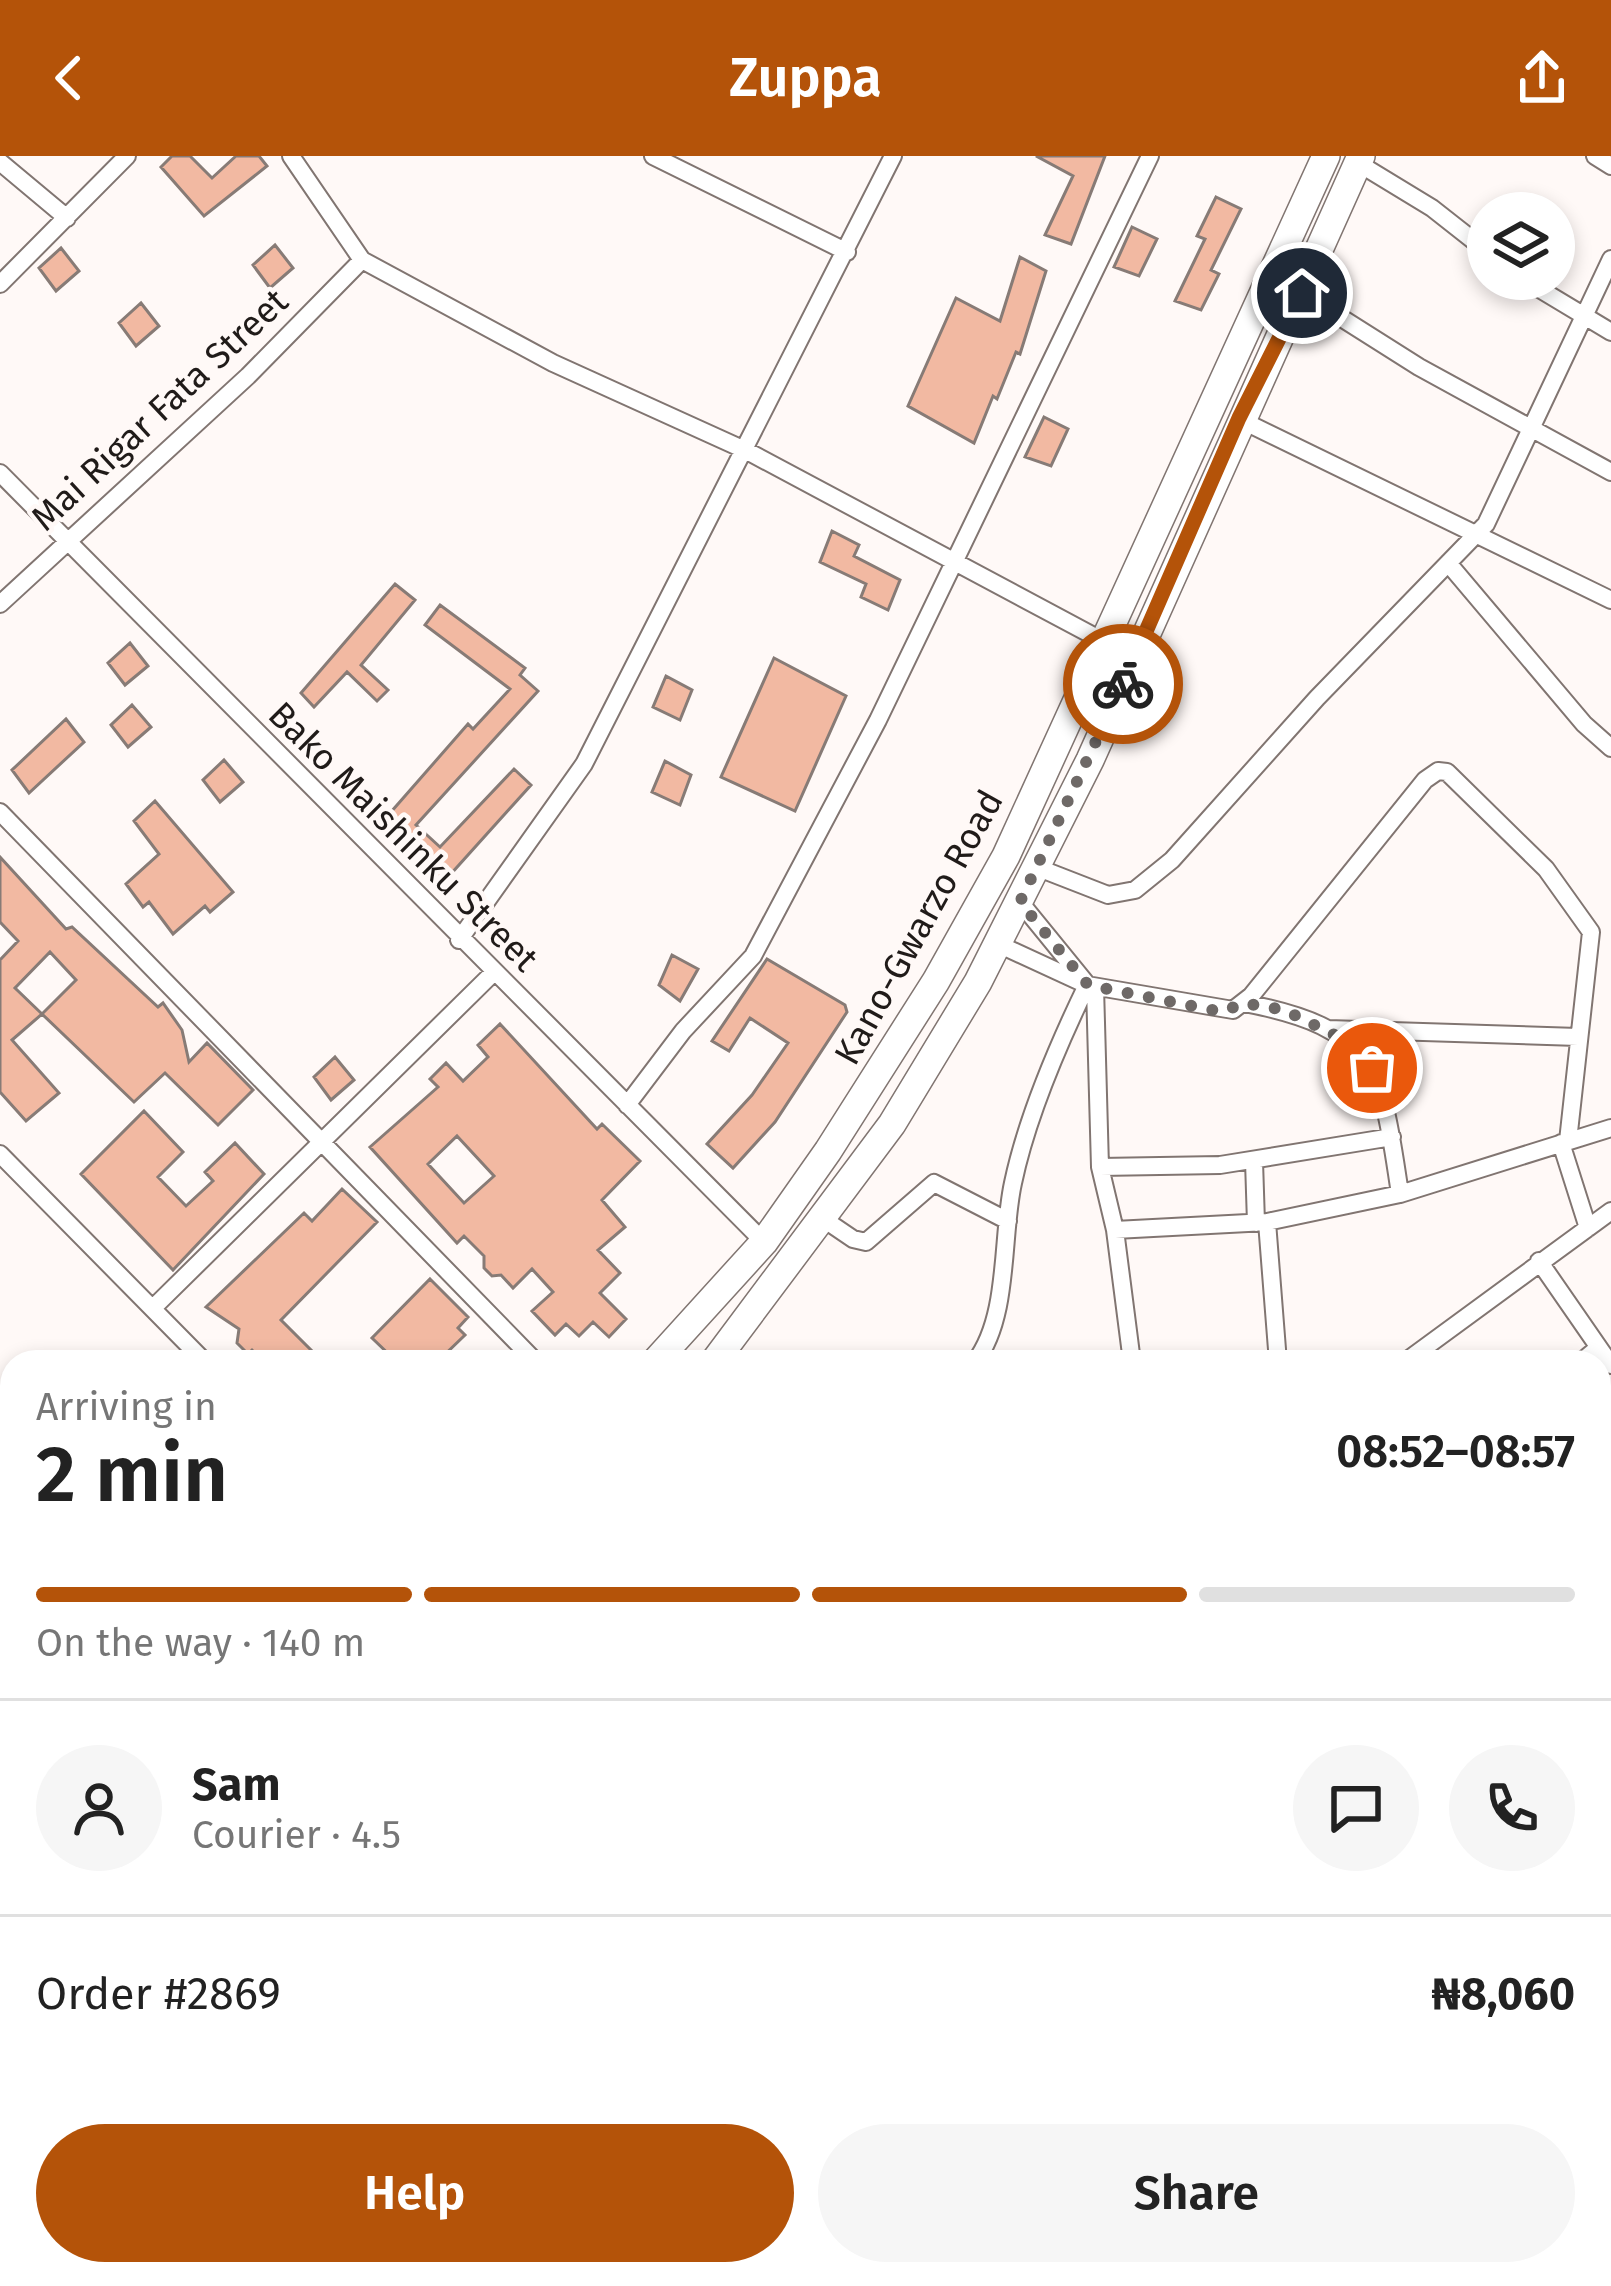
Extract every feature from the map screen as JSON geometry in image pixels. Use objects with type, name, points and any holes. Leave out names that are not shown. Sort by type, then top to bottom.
[{"type":"main road","name":"Kano-Gwarzo Road","points":[[666,1350],[764,1243],[866,1096],[1006,856],[1327,156]]},
{"type":"main road","name":"Kano-Gwarzo Road","points":[[723,1350],[825,1220],[927,1070],[998,944],[1166,595],[1239,418],[1302,293],[1359,159]]},
{"type":"street","points":[[0,284],[127,156]]},
{"type":"street","points":[[291,156],[362,260],[553,363],[747,451],[1103,641]]},
{"type":"street","points":[[653,156],[847,252]]},
{"type":"street","points":[[459,940],[584,764],[893,156]]},
{"type":"street","points":[[627,1105],[683,1031],[753,956],[956,561],[1150,156]]},
{"type":"street","points":[[1595,156],[1611,166]]},
{"type":"street","points":[[1359,159],[1467,236]]},
{"type":"street","points":[[0,162],[67,218]]},
{"type":"street","points":[[1036,867],[1108,896],[1121,895],[1152,879],[1474,538],[1534,430],[1611,259]]},
{"type":"street","name":"Mai Rigar Fata Street","points":[[0,604],[248,376],[362,260]]},
{"type":"street","points":[[1302,293],[1419,367],[1611,472]]},
{"type":"street","points":[[1555,300],[1611,332]]},
{"type":"street","points":[[1239,418],[1474,538],[1611,600]]},
{"type":"street","name":"Bako Maishinku Street","points":[[0,473],[764,1243]]},
{"type":"street","points":[[1448,563],[1611,748]]},
{"type":"street","points":[[998,944],[1090,985],[1222,1012],[1244,1003],[1425,780],[1442,771],[1546,868],[1588,923],[1592,945],[1564,1142],[1588,1228]]},
{"type":"street","points":[[0,812],[524,1350]]},
{"type":"street","points":[[1020,902],[1090,985],[1100,1167],[1115,1230],[1130,1350]]},
{"type":"street","points":[[154,1307],[493,973]]},
{"type":"street","points":[[980,1350],[993,1318],[1013,1181],[1051,1066],[1090,985]]},
{"type":"street","points":[[1244,1003],[1284,1010],[1328,1029],[1372,1068],[1392,1137],[1400,1194]]},
{"type":"street","points":[[1328,1029],[1578,1037]]},
{"type":"street","points":[[1115,1230],[1262,1222],[1400,1194],[1611,1128]]},
{"type":"street","points":[[1100,1167],[1254,1161],[1392,1137]]},
{"type":"street","points":[[0,1154],[194,1350]]},
{"type":"street","points":[[1254,1161],[1277,1350]]},
{"type":"street","points":[[825,1220],[866,1242],[934,1183],[1008,1220]]},
{"type":"street","points":[[1421,1350],[1611,1211]]},
{"type":"street","points":[[1539,1261],[1596,1350]]},
{"type":"building","points":[[172,156],[190,156],[212,178],[236,156],[259,156],[267,166],[204,216],[161,167]]},
{"type":"building","points":[[1036,156],[1105,156],[1071,244],[1045,235],[1073,176]]},
{"type":"building","points":[[1216,197],[1241,209],[1211,270],[1219,274],[1201,310],[1175,301],[1205,239],[1197,236]]},
{"type":"building","points":[[1132,227],[1157,239],[1139,276],[1114,267]]},
{"type":"building","points":[[275,245],[293,268],[270,288],[253,265]]},
{"type":"building","points":[[61,248],[79,271],[56,291],[39,268]]},
{"type":"building","points":[[1020,257],[1046,271],[1020,354],[1016,352],[997,399],[993,396],[974,443],[908,406],[956,298],[1000,321]]},
{"type":"building","points":[[141,303],[159,326],[136,346],[119,323]]},
{"type":"building","points":[[1044,417],[1068,429],[1051,466],[1025,457]]},
{"type":"building","points":[[832,531],[859,545],[854,556],[900,580],[888,610],[861,597],[866,584],[820,562]]},
{"type":"building","points":[[395,584],[415,600],[361,665],[388,690],[377,701],[347,672],[314,707],[301,693]]},
{"type":"building","points":[[440,605],[525,668],[520,675],[538,691],[416,825],[440,847],[514,769],[531,785],[440,886],[377,828],[468,724],[473,729],[510,689],[425,625]]},
{"type":"building","points":[[130,643],[148,666],[125,685],[108,663]]},
{"type":"building","points":[[774,658],[846,696],[795,811],[721,777]]},
{"type":"building","points":[[666,676],[692,690],[680,720],[653,707]]},
{"type":"building","points":[[132,705],[151,727],[128,747],[111,725]]},
{"type":"building","points":[[66,719],[84,742],[29,793],[12,770]]},
{"type":"building","points":[[224,760],[243,782],[220,802],[203,780]]},
{"type":"building","points":[[665,761],[691,775],[680,805],[652,792]]},
{"type":"building","points":[[155,801],[233,892],[210,912],[205,906],[173,934],[149,902],[143,907],[126,884],[159,854],[134,821]]},
{"type":"building","points":[[0,857],[66,929],[72,927],[158,1007],[163,1003],[182,1030],[189,1062],[207,1043],[253,1090],[218,1125],[165,1073],[134,1102],[42,1014],[12,1040],[59,1093],[26,1121],[0,1092],[0,960],[18,941],[0,922]],"holes":[[[50,952],[76,980],[42,1014],[15,988]]]},
{"type":"building","points":[[672,955],[698,969],[680,1001],[659,985]]},
{"type":"building","points":[[767,959],[845,1005],[847,1012],[775,1122],[733,1168],[707,1144],[752,1095],[788,1043],[750,1018],[729,1051],[712,1041]]},
{"type":"building","points":[[500,1024],[597,1129],[602,1124],[640,1161],[602,1200],[625,1227],[598,1250],[620,1273],[600,1293],[626,1319],[609,1337],[593,1322],[579,1336],[566,1324],[555,1335],[532,1311],[553,1292],[532,1269],[513,1288],[501,1275],[492,1276],[484,1268],[484,1256],[464,1236],[457,1243],[370,1147],[438,1087],[430,1079],[446,1063],[463,1081],[488,1057],[478,1045]],"holes":[[[457,1136],[494,1176],[464,1203],[428,1164]]]},
{"type":"building","points":[[335,1057],[354,1080],[331,1100],[314,1077]]},
{"type":"building","points":[[144,1111],[183,1152],[158,1177],[186,1206],[213,1181],[205,1172],[235,1143],[264,1174],[173,1270],[81,1174]]},
{"type":"building","points":[[342,1189],[377,1222],[281,1320],[311,1350],[244,1350],[237,1343],[239,1329],[206,1307],[304,1213],[312,1221]]},
{"type":"building","points":[[430,1279],[468,1317],[458,1328],[465,1335],[449,1350],[384,1350],[372,1338]]},
{"type":"way so far","points":[[1123,684],[1020,902],[1088,985],[1222,1012],[1244,1003],[1284,1010],[1309,1018],[1343,1039],[1372,1068]]},
{"type":"route","points":[[1123,684],[1166,595],[1239,418],[1302,293]]}]
